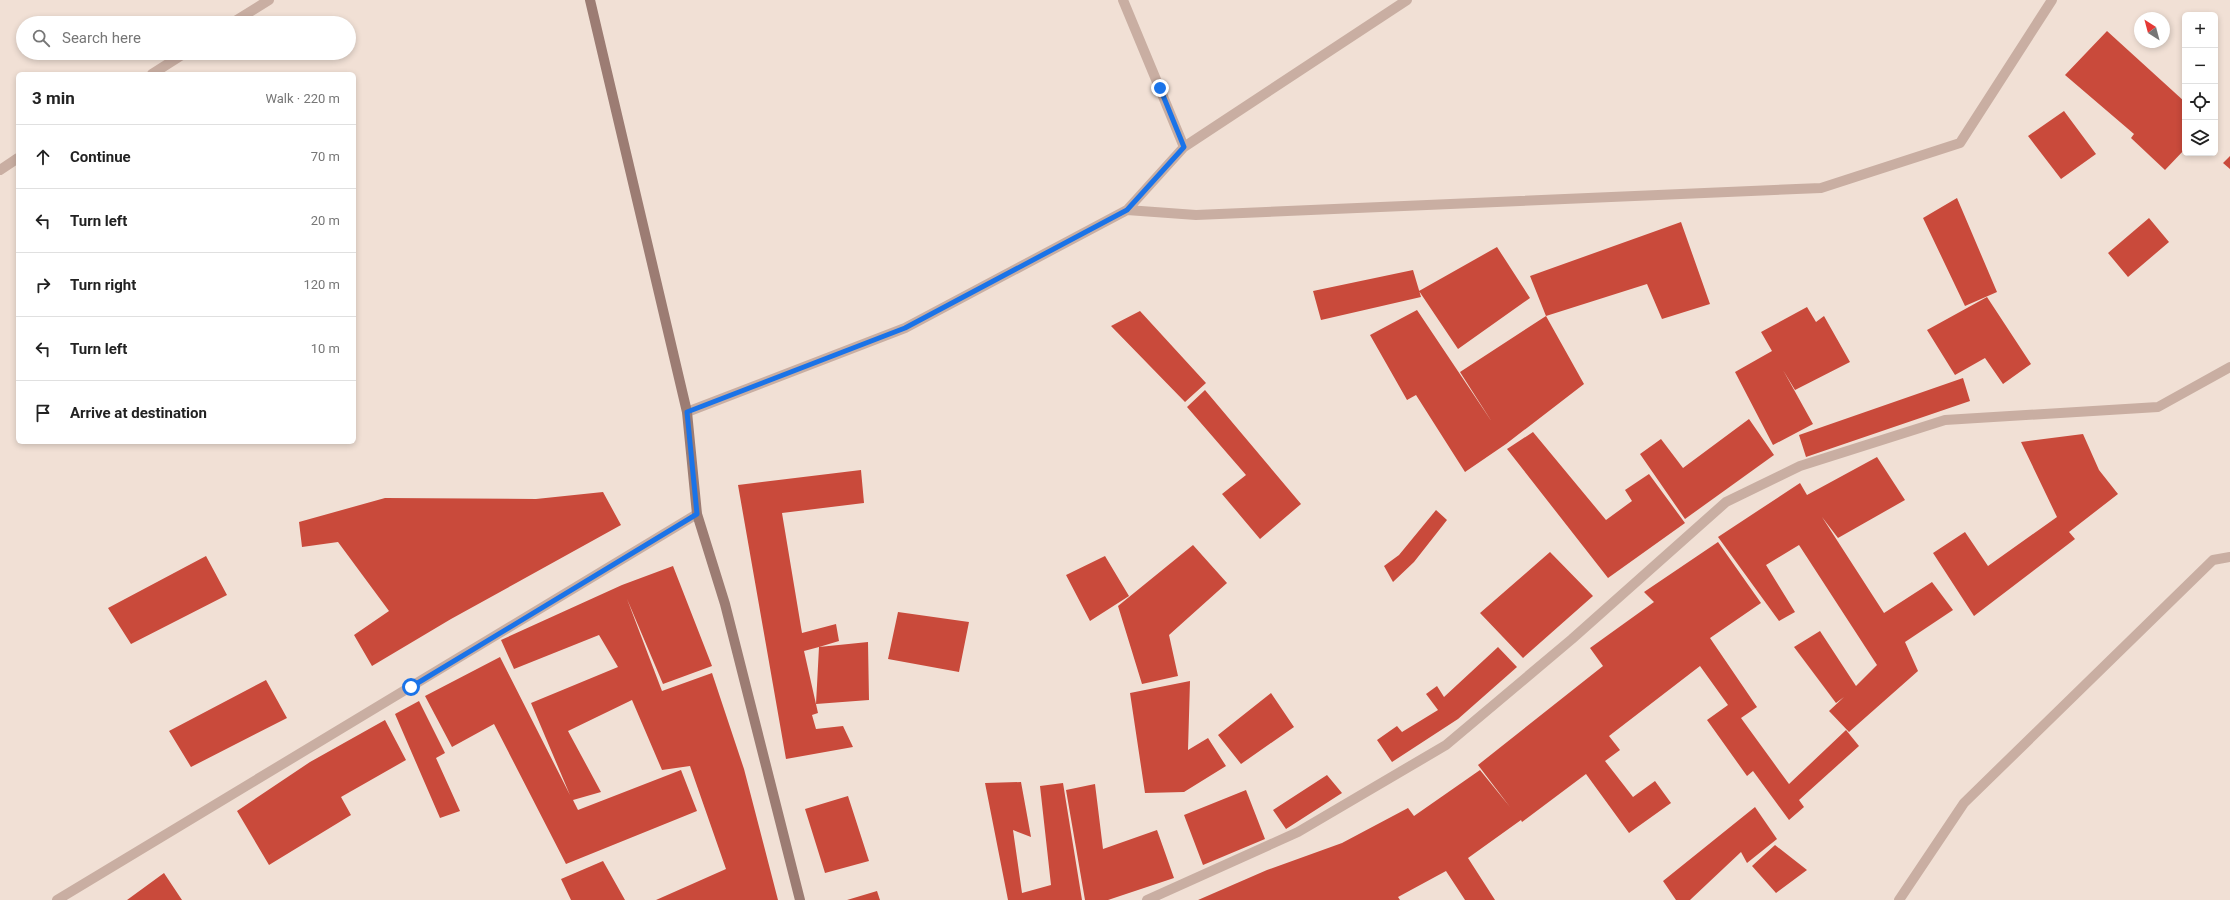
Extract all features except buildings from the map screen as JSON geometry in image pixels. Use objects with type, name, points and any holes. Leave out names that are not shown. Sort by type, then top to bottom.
[{"type":"street","points":[[243,16],[269,0]]},
{"type":"street","points":[[590,0],[687,412],[697,514],[725,604],[800,900]]},
{"type":"street","points":[[1123,0],[1184,147]]},
{"type":"street","points":[[687,412],[905,328],[1127,210],[1184,147],[1407,0]]},
{"type":"street","points":[[1127,210],[1196,215],[1821,188],[1960,144],[2052,0]]},
{"type":"street","points":[[155,72],[174,60]]},
{"type":"street","points":[[0,170],[16,159]]},
{"type":"street","points":[[1147,900],[1298,832],[1446,745],[1572,639],[1726,502],[1800,466],[1945,420],[2158,407],[2230,367]]},
{"type":"street","points":[[57,900],[697,514]]},
{"type":"street","points":[[1899,900],[1964,803],[2213,560],[2230,557]]},
{"type":"route","points":[[411,687],[697,514],[687,412],[905,328],[1127,210],[1184,147],[1160,88]]}]
